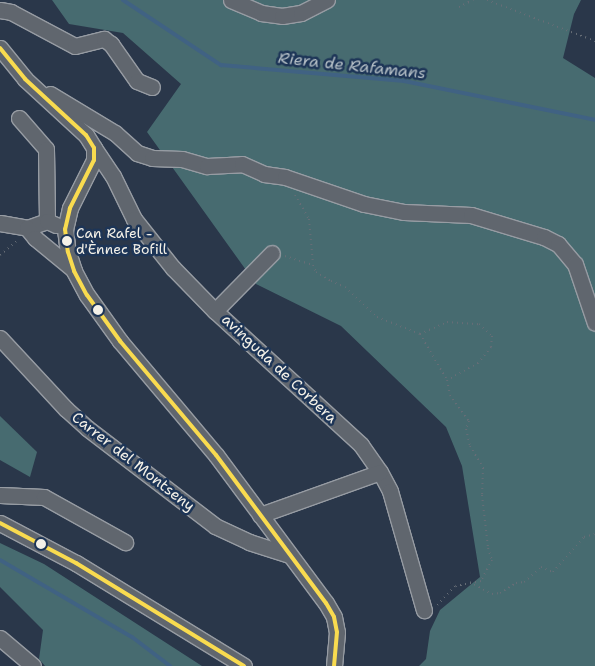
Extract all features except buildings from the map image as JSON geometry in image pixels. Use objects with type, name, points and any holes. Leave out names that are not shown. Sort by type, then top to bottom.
[{"type":"street","points":[[231,0],[260,13],[282,16],[301,13],[327,0]]},
{"type":"street","points":[[0,10],[11,12],[74,46],[104,40],[111,44],[136,81],[152,87]]},
{"type":"street","points":[[0,48],[25,79],[116,133],[137,153],[152,158],[182,159],[207,166],[242,164],[264,174],[285,177],[364,204],[404,212],[444,212],[471,215],[544,237],[558,244],[575,264],[595,322]]},
{"type":"street","name":"avinguda de Corbera","points":[[25,79],[86,135],[113,176],[134,219],[152,244],[215,311],[362,445],[390,491],[424,610]]},
{"type":"street","points":[[19,118],[46,149],[47,221]]},
{"type":"street","points":[[94,148],[94,160],[70,208],[65,229],[68,252],[74,271],[103,319],[196,430],[326,603],[334,617],[337,648],[334,666]]},
{"type":"street","points":[[0,223],[27,228],[47,221],[65,229]]},
{"type":"street","points":[[27,228],[35,238],[74,271]]},
{"type":"street","points":[[215,311],[272,253]]},
{"type":"street","name":"Carrer del Montseny","points":[[0,338],[66,409],[87,428],[216,526],[249,542],[289,555]]},
{"type":"street","points":[[260,514],[380,472]]},
{"type":"street","points":[[0,495],[44,497],[125,542]]},
{"type":"street","points":[[0,523],[76,563],[244,666]]},
{"type":"street","points":[[0,638],[33,666]]},
{"type":"path","points":[[459,7],[473,0]]},
{"type":"path","points":[[487,0],[595,41]]},
{"type":"path","points":[[290,191],[298,197],[309,219],[312,234],[313,265],[316,272],[330,281],[345,287],[377,317],[420,334],[446,380],[450,394],[469,421],[466,429],[470,446],[483,468],[482,495],[488,548],[492,560],[481,581],[455,586],[438,605],[430,610],[424,610]]},
{"type":"path","points":[[0,255],[18,241],[27,228]]},
{"type":"path","points":[[272,253],[313,265]]},
{"type":"path","points":[[420,334],[447,322],[479,324],[492,336],[491,347],[478,363],[446,380]]},
{"type":"path","points":[[470,582],[492,594],[500,593],[516,583],[524,582],[541,567],[553,572],[584,537],[595,534]]},
{"type":"green space","points":[[52,0],[581,0],[574,14],[563,58],[595,78],[595,666],[419,666],[426,659],[430,631],[440,610],[480,577],[462,466],[446,427],[341,326],[256,284],[147,132],[181,84],[123,33],[69,24]]},
{"type":"green space","points":[[0,416],[37,452],[30,477],[0,460]]},
{"type":"green space","points":[[0,543],[44,564],[202,666],[45,666],[39,659],[43,630],[0,587]]},
{"type":"waterway","name":"Riera de Rafamans","points":[[123,0],[221,65],[404,81],[595,120]]},
{"type":"waterway","points":[[0,560],[132,637],[170,666]]},
{"type":"transit line","points":[[0,48],[25,79],[86,135],[94,148],[94,160],[70,208],[65,229],[68,252],[74,271],[87,295],[120,341],[216,455],[326,603],[334,617],[337,632],[334,666]]},
{"type":"transit line","points":[[0,523],[76,563],[244,666]]},
{"type":"place","name":"Can Rafel - d'Ènnec Bofill","points":[[67,241]]}]
